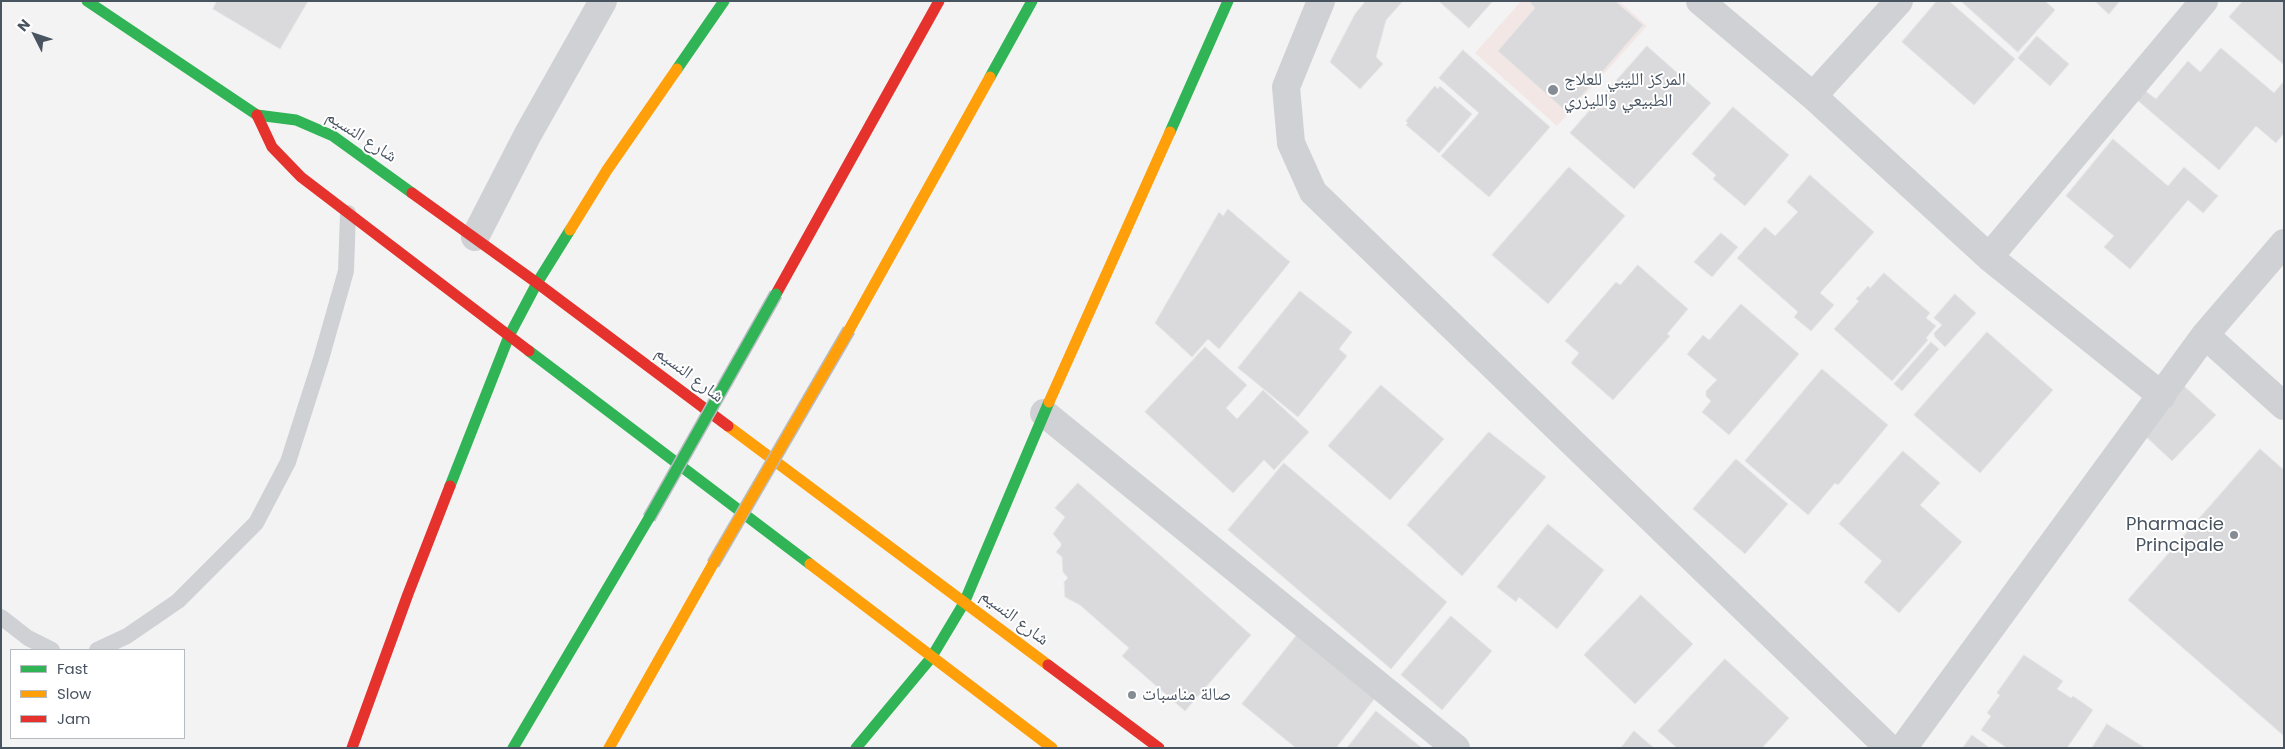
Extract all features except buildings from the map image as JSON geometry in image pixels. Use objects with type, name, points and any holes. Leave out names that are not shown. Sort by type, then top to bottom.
[{"type":"main road","points":[[86,1],[257,115],[272,147],[301,177],[931,658],[1052,748]]},
{"type":"main road","points":[[352,748],[408,594],[509,336],[537,283],[607,170],[724,1]]},
{"type":"main road","points":[[513,748],[650,518],[939,1]]},
{"type":"main road","points":[[609,748],[848,330],[1032,1]]},
{"type":"main road","points":[[856,748],[931,658],[964,603],[1044,413],[1228,1]]},
{"type":"main road","name":"شارع النسيم","points":[[257,115],[296,120],[333,136],[537,283],[1159,748]]},
{"type":"street","points":[[475,238],[528,134],[603,1]]},
{"type":"street","points":[[1321,1],[1286,87],[1291,143],[1313,192],[1889,748]]},
{"type":"street","points":[[1700,1],[1813,96],[1989,257],[2162,396]]},
{"type":"street","points":[[1813,96],[1899,1]]},
{"type":"street","points":[[1989,257],[2204,1]]},
{"type":"street","points":[[1903,748],[2205,335],[2284,243]]},
{"type":"street","points":[[2205,335],[2281,397]]},
{"type":"street","points":[[1044,413],[1456,748]]},
{"type":"lane","points":[[99,649],[127,636],[178,601],[256,523],[288,462],[321,359],[346,271],[348,213]]},
{"type":"lane","points":[[1,617],[28,638],[50,649]]},
{"type":"shaded area","name":"المركز الليبي للعلاج الطبيعي والليزري","points":[[1521,1],[1619,1],[1647,26],[1557,126],[1475,53]]},
{"type":"traffic: fast","points":[[87,1],[257,115],[296,120],[333,136],[412,193]]},
{"type":"traffic: fast","points":[[677,69],[724,1]]},
{"type":"traffic: fast","points":[[990,77],[1032,1]]},
{"type":"traffic: fast","points":[[1170,132],[1228,1]]},
{"type":"traffic: fast","points":[[450,486],[509,336],[537,283],[570,230]]},
{"type":"traffic: fast","points":[[649,518],[776,294]]},
{"type":"traffic: fast","points":[[529,351],[810,564]]},
{"type":"traffic: fast","points":[[856,748],[931,658],[964,603],[1049,402]]},
{"type":"traffic: fast","points":[[513,748],[649,518]]},
{"type":"traffic: slow","points":[[570,230],[607,170],[677,69]]},
{"type":"traffic: slow","points":[[849,330],[990,77]]},
{"type":"traffic: slow","points":[[1049,402],[1170,132]]},
{"type":"traffic: slow","points":[[713,564],[849,330]]},
{"type":"traffic: slow","points":[[728,426],[1048,665]]},
{"type":"traffic: slow","points":[[609,748],[713,564]]},
{"type":"traffic: slow","points":[[810,564],[1052,748]]},
{"type":"traffic: jam","points":[[776,294],[939,1]]},
{"type":"traffic: jam","points":[[257,115],[272,147],[301,177],[529,351]]},
{"type":"traffic: jam","points":[[412,193],[537,283],[728,426]]},
{"type":"traffic: jam","points":[[352,748],[408,594],[450,486]]},
{"type":"traffic: jam","points":[[1048,665],[1159,748]]},
{"type":"place","name":"المركز الليبي للعلاج الطبيعي والليزري","points":[[1553,90]]},
{"type":"place","name":"Pharmacie Principale","points":[[2234,535]]},
{"type":"place","name":"صالة مناسبات","points":[[1132,695]]}]
